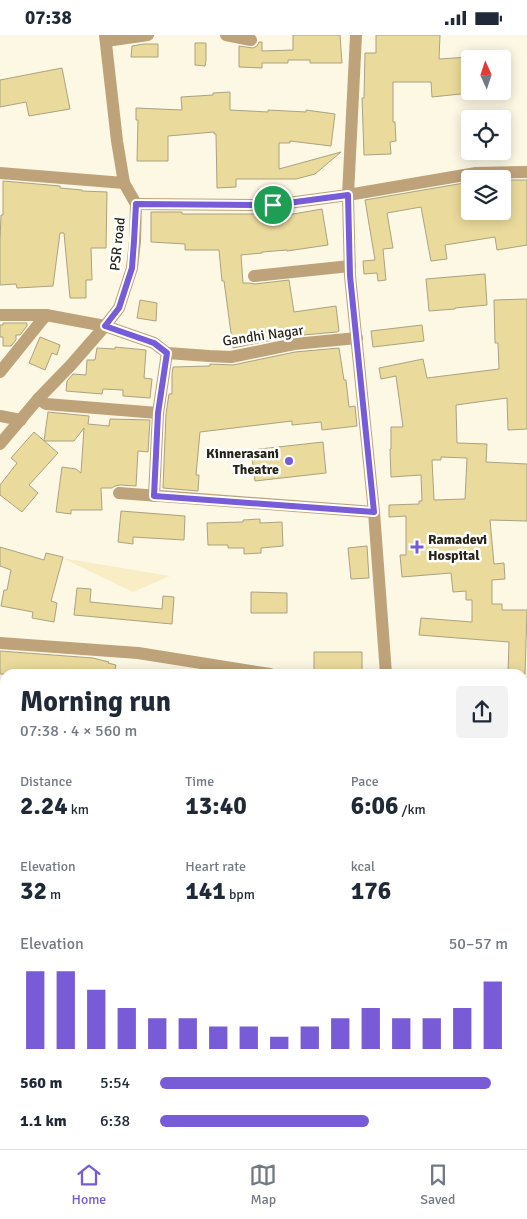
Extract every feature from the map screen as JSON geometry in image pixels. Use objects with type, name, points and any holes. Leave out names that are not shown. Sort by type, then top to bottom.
[{"type":"street","points":[[106,38],[148,35]]},
{"type":"street","points":[[226,35],[250,40]]},
{"type":"street","points":[[356,35],[348,195],[350,266],[374,512],[386,669]]},
{"type":"street","name":"PSR road","points":[[0,444],[119,308],[132,268],[136,204],[124,183],[117,141],[106,38]]},
{"type":"street","points":[[136,204],[273,205],[348,195],[476,173],[527,172]]},
{"type":"street","points":[[0,173],[124,183]]},
{"type":"street","points":[[254,276],[350,266]]},
{"type":"street","name":"Gandhi Nagar","points":[[0,315],[46,315],[105,326],[154,343],[167,353],[231,357],[294,345],[357,338]]},
{"type":"street","points":[[0,372],[46,315]]},
{"type":"street","points":[[154,496],[158,413],[167,353]]},
{"type":"street","points":[[38,399],[46,404],[158,413]]},
{"type":"street","points":[[0,416],[21,420]]},
{"type":"street","points":[[119,493],[374,512]]},
{"type":"street","points":[[0,643],[138,653],[239,669]]},
{"type":"shaded area","points":[[62,558],[170,576],[133,592]]},
{"type":"building","points":[[293,35],[340,35],[342,63],[310,63],[310,60],[288,60],[288,63],[262,63],[262,68],[239,67],[239,46],[253,48],[259,42],[262,42],[262,51],[293,50]]},
{"type":"building","points":[[376,35],[440,35],[439,59],[461,58],[461,94],[432,97],[431,82],[393,82],[393,122],[395,122],[396,141],[390,142],[391,154],[364,155],[362,98],[364,98],[365,53],[376,53]]},
{"type":"building","points":[[195,43],[206,43],[205,66],[195,65]]},
{"type":"building","points":[[158,44],[158,57],[131,57],[132,46]]},
{"type":"building","points":[[62,68],[70,109],[29,116],[26,102],[0,107],[0,80]]},
{"type":"building","points":[[230,92],[230,110],[306,112],[306,110],[335,114],[331,146],[290,141],[290,143],[279,143],[279,169],[341,152],[315,174],[296,179],[236,179],[236,187],[217,188],[216,134],[214,132],[168,136],[168,161],[137,161],[138,120],[136,120],[136,108],[182,110],[181,97]]},
{"type":"building","points":[[511,180],[527,180],[527,245],[497,250],[495,237],[445,245],[447,259],[431,261],[421,207],[387,213],[393,248],[383,249],[386,280],[378,281],[377,273],[364,274],[363,261],[375,260],[365,200],[461,184],[461,220],[511,220]]},
{"type":"building","points":[[3,181],[60,186],[60,188],[82,191],[107,192],[106,248],[91,248],[92,280],[86,280],[86,298],[70,298],[64,233],[60,233],[53,286],[17,288],[16,284],[0,285]]},
{"type":"building","points":[[322,209],[328,245],[241,255],[243,283],[255,284],[289,280],[294,312],[336,306],[339,331],[337,332],[292,336],[233,348],[219,250],[185,250],[185,244],[151,242],[151,212],[261,214],[261,216],[276,215],[276,217]]},
{"type":"building","points":[[485,274],[487,305],[429,311],[426,279]]},
{"type":"building","points":[[527,299],[527,429],[508,430],[507,398],[456,405],[457,443],[487,444],[486,462],[527,464],[527,521],[490,520],[494,564],[504,563],[505,579],[492,580],[492,604],[502,604],[502,610],[527,610],[525,669],[508,669],[509,642],[419,635],[421,618],[472,622],[472,600],[466,600],[466,591],[453,592],[451,573],[402,577],[400,555],[406,555],[406,516],[389,517],[389,505],[419,504],[419,501],[422,501],[421,475],[391,477],[391,427],[403,427],[396,376],[381,379],[379,368],[423,359],[427,378],[499,369],[498,343],[495,343],[494,300]],"holes":[[[441,457],[467,458],[465,499],[434,500],[432,460],[441,460]]]},
{"type":"building","points":[[140,300],[157,303],[156,321],[137,318]]},
{"type":"building","points":[[3,323],[27,323],[27,326],[20,335],[16,335],[16,340],[11,346],[3,346],[3,337],[0,337],[0,325],[3,325]]},
{"type":"building","points":[[422,325],[424,341],[373,347],[371,331]]},
{"type":"building","points":[[40,337],[60,345],[57,355],[52,353],[45,370],[29,363]]},
{"type":"building","points":[[115,347],[146,350],[144,378],[152,379],[150,398],[123,396],[123,390],[103,389],[102,394],[66,391],[67,381],[73,374],[86,375],[87,360],[95,360],[97,348],[115,349]]},
{"type":"building","points":[[339,348],[344,380],[346,380],[349,407],[355,406],[357,426],[322,430],[321,422],[292,425],[292,421],[200,432],[196,475],[199,475],[198,491],[163,488],[166,414],[169,394],[172,394],[173,367],[210,366],[210,364],[233,365],[295,352]]},
{"type":"building","points":[[48,412],[89,416],[88,424],[109,426],[110,419],[150,420],[148,452],[138,451],[136,486],[120,485],[112,488],[101,488],[102,510],[71,510],[71,514],[56,512],[62,467],[76,469],[81,473],[84,428],[74,441],[44,441]]},
{"type":"building","points":[[34,432],[58,453],[29,485],[38,493],[22,512],[0,495],[0,485],[17,463],[11,458]]},
{"type":"building","name":"Kinnerasani Theatre","points":[[323,442],[326,473],[255,481],[251,450]]},
{"type":"building","points":[[121,511],[185,516],[184,540],[133,537],[133,544],[118,542]]},
{"type":"building","points":[[260,519],[260,523],[282,522],[283,546],[261,548],[261,553],[244,554],[244,548],[228,548],[228,545],[208,545],[207,523],[243,522],[243,520]]},
{"type":"building","points":[[367,546],[369,578],[351,579],[348,548]]},
{"type":"building","points":[[0,547],[44,560],[46,553],[63,557],[51,601],[57,603],[54,622],[32,618],[33,612],[1,606],[11,570],[0,566]]},
{"type":"building","points":[[77,588],[91,589],[90,602],[162,609],[163,596],[174,597],[172,624],[74,615]]},
{"type":"building","points":[[251,592],[287,593],[287,613],[251,613]]},
{"type":"building","points":[[0,651],[93,658],[116,665],[115,669],[0,669]]},
{"type":"building","points":[[314,652],[362,652],[362,669],[314,669]]},
{"type":"place","name":"Kinnerasani Theatre","points":[[289,461]]},
{"type":"place","name":"Ramadevi Hospital","points":[[417,547]]},
{"type":"route","points":[[348,195],[350,276],[374,512],[154,496],[158,413],[167,353],[154,343],[105,326],[119,308],[132,268],[136,204],[273,205],[348,195]]}]
